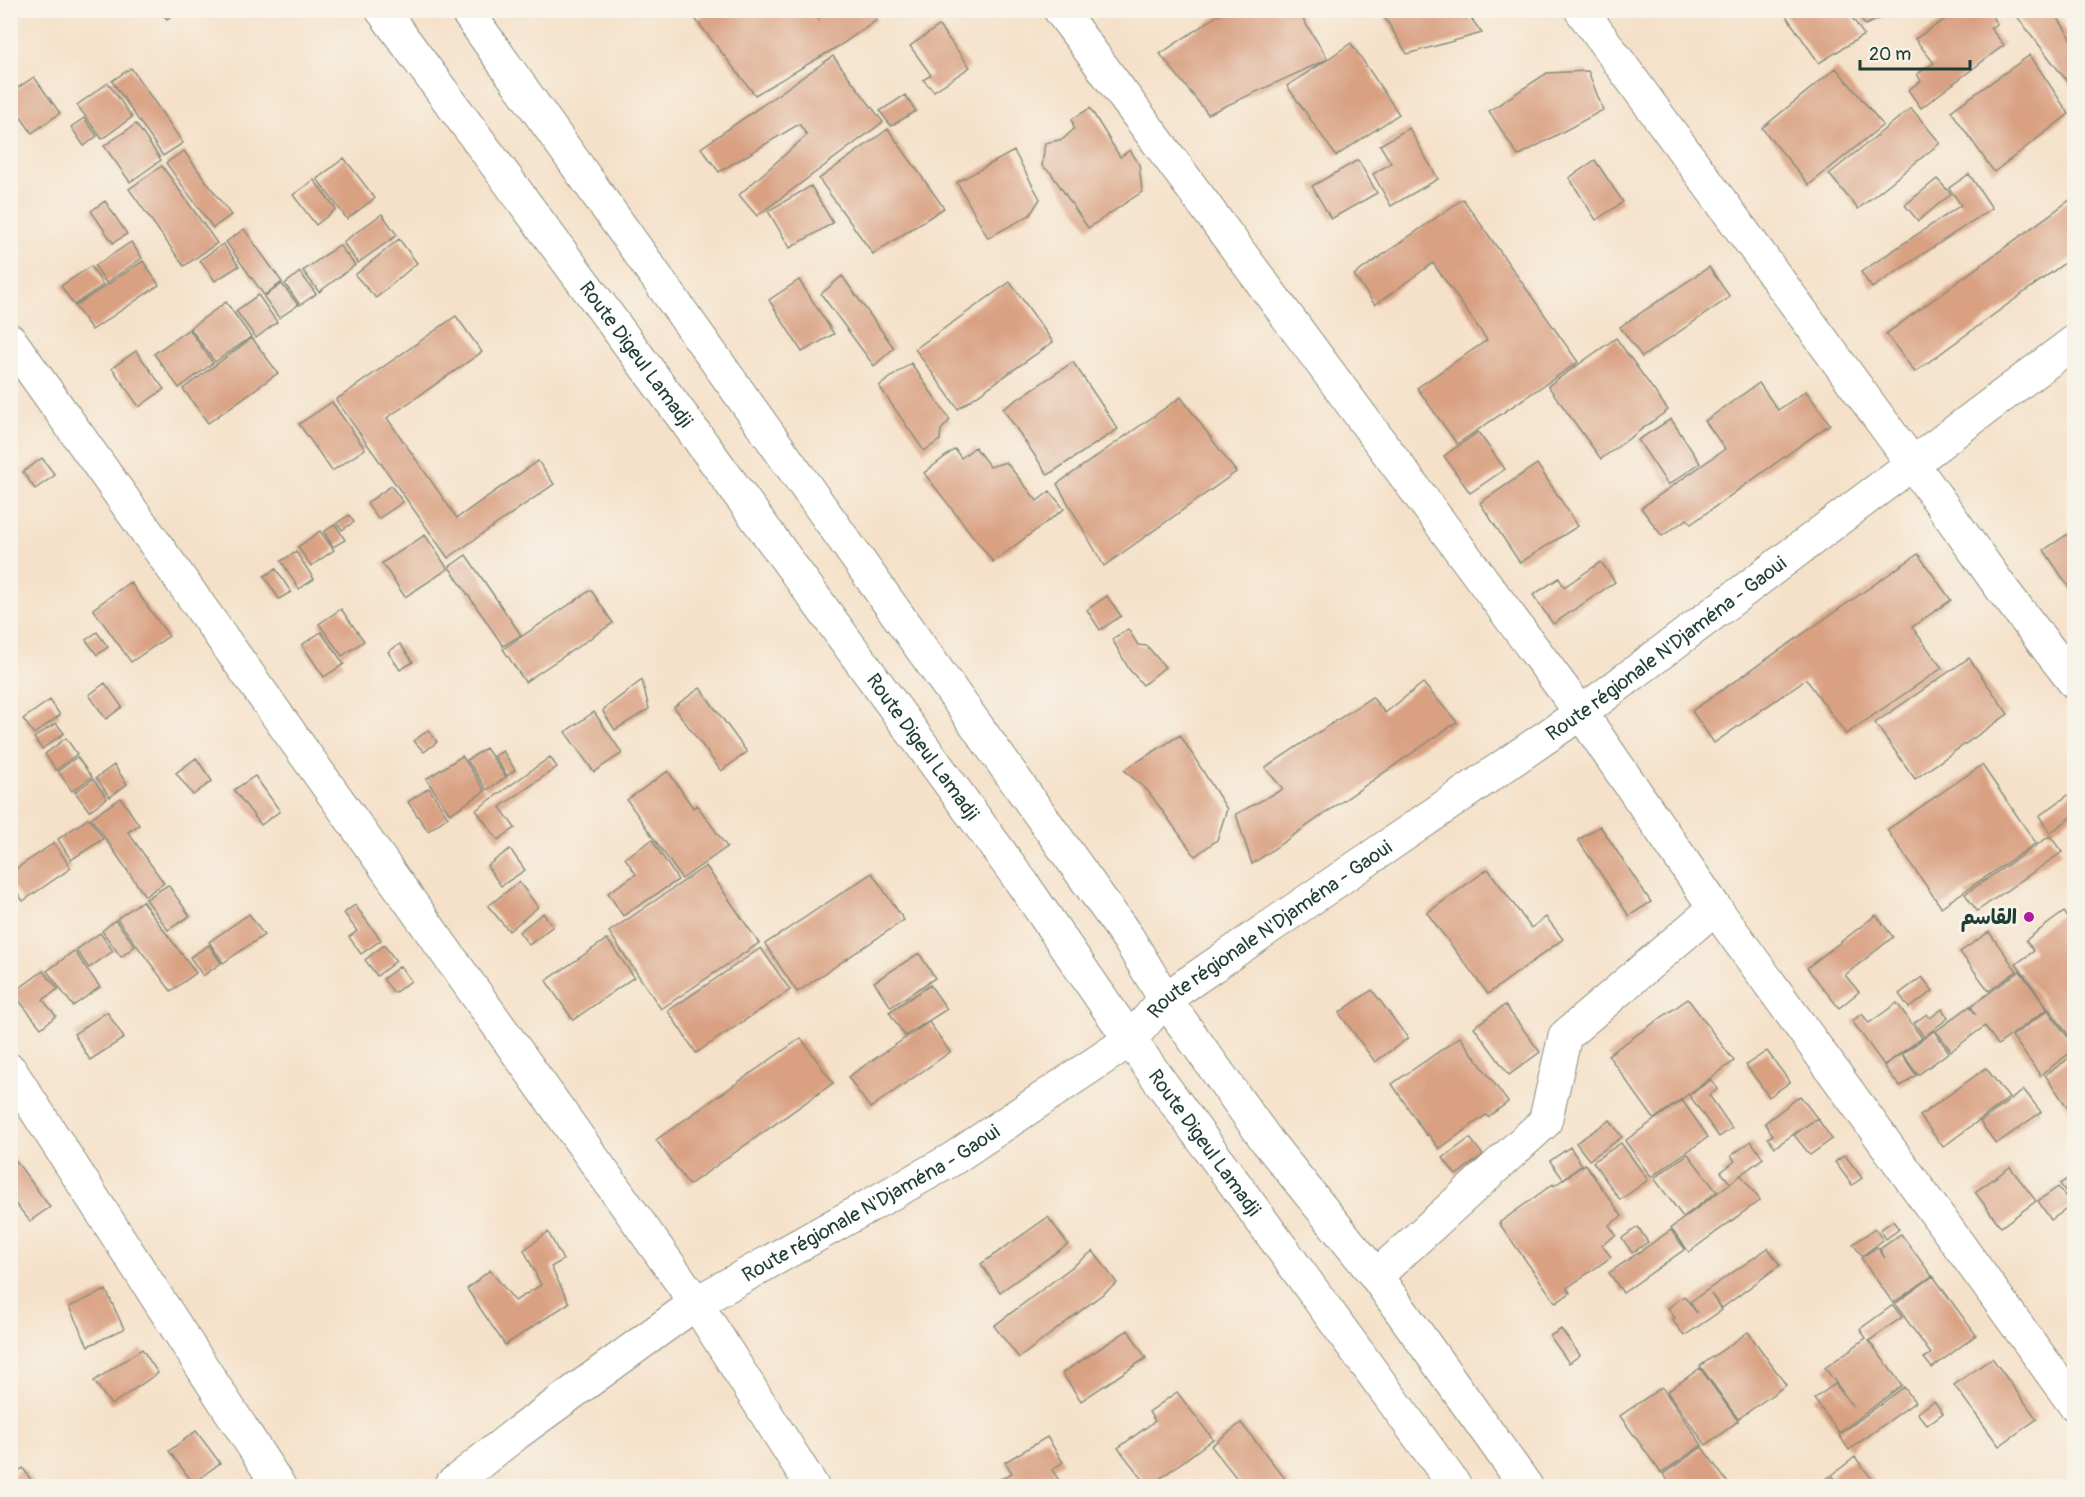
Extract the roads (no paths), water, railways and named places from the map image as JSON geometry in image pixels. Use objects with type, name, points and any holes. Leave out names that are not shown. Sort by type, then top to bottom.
[{"type":"street","name":"Route Digeul Lamadji","points":[[382,10],[1023,884],[1130,1040],[1455,1486]]},
{"type":"street","points":[[466,10],[1121,928],[1165,999],[1267,1142],[1376,1276],[1526,1486]]},
{"type":"street","points":[[1059,10],[1581,713],[1715,908],[2074,1404]]},
{"type":"street","points":[[1581,10],[2002,589],[2074,682]]},
{"type":"street","points":[[10,340],[696,1303],[812,1486]]},
{"type":"street","name":"Route régionale N'Djaména - Gaoui","points":[[450,1486],[517,1433],[696,1303],[951,1160],[1130,1040],[1165,999],[1581,713],[2074,342]]},
{"type":"street","points":[[1376,1276],[1545,1122],[1565,1036],[1715,908]]},
{"type":"street","points":[[10,1071],[279,1486]]},
{"type":"place","name":"القاسم","points":[[2029,917]]}]
